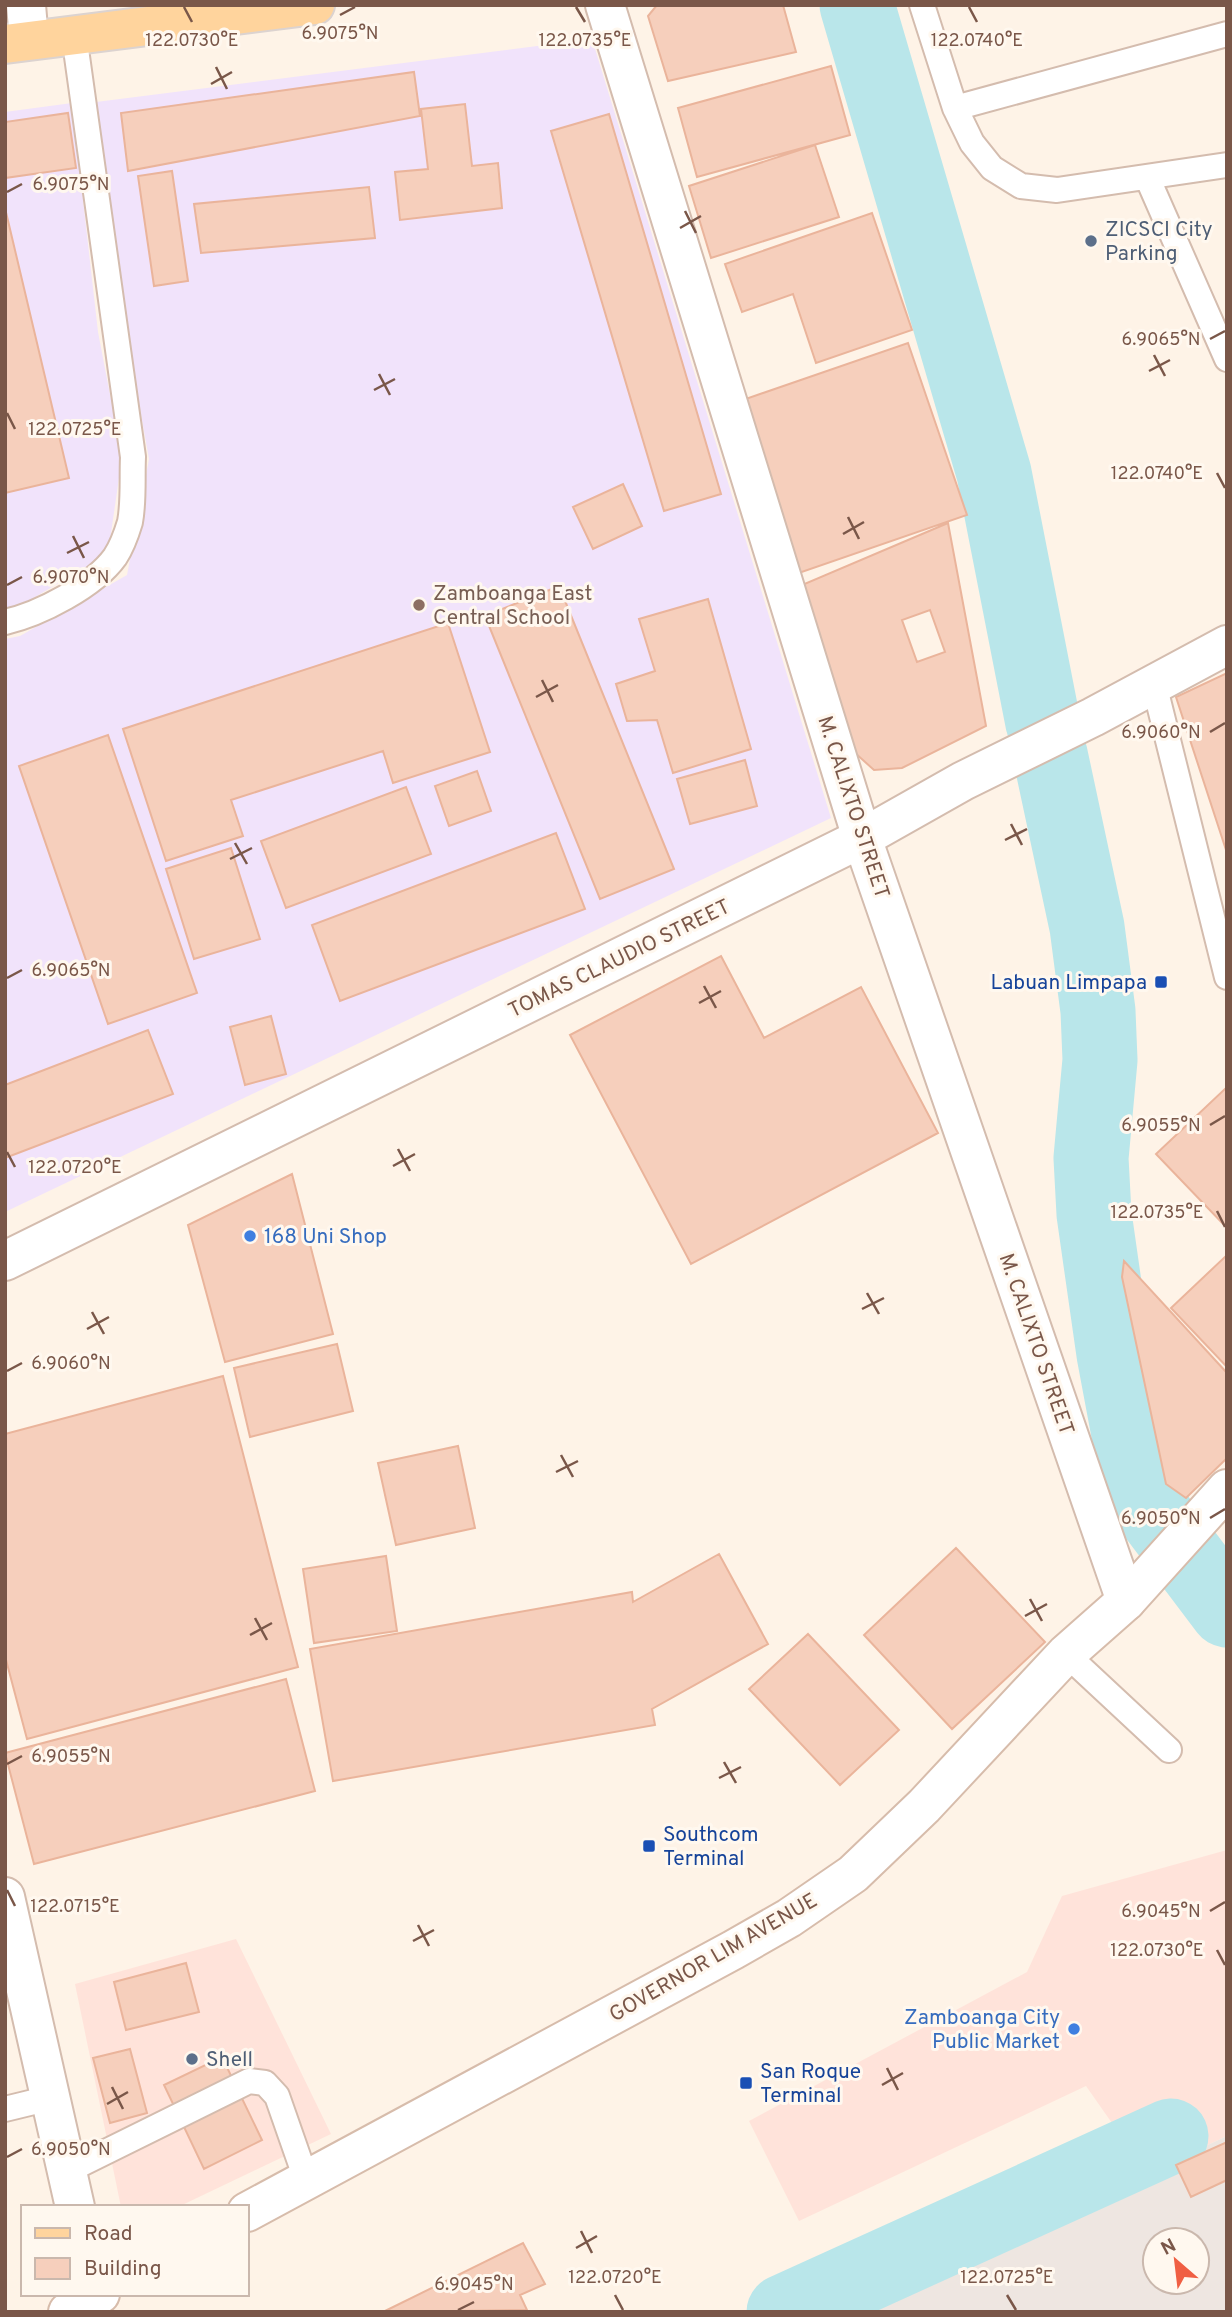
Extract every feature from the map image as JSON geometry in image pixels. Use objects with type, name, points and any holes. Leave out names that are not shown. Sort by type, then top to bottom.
[{"type":"main road","points":[[20,30],[74,35],[315,5]]},
{"type":"street","name":"M. CALIXTO STREET","points":[[606,5],[863,838],[1126,1601]]},
{"type":"street","name":"TOMAS CLAUDIO STREET","points":[[5,1261],[863,838],[963,781],[1093,717],[1227,645]]},
{"type":"street","name":"GOVERNOR LIM AVENUE","points":[[248,2211],[733,1950],[789,1918],[853,1874],[924,1806],[1066,1654],[1126,1601],[1227,1489]]},
{"type":"street","points":[[5,1897],[71,2189]]},
{"type":"lane","points":[[922,5],[956,108],[972,143],[992,168],[1021,186],[1057,190],[1227,166]]},
{"type":"lane","points":[[956,108],[1227,34]]},
{"type":"lane","points":[[5,622],[18,619],[66,596],[97,576],[116,555],[130,522],[133,457],[74,35]]},
{"type":"lane","points":[[1147,177],[1227,359]]},
{"type":"lane","points":[[1154,684],[1227,977]]},
{"type":"lane","points":[[1066,1654],[1169,1750]]},
{"type":"lane","points":[[71,2189],[249,2081],[265,2083],[277,2096],[306,2179]]},
{"type":"lane","points":[[5,2109],[50,2098]]},
{"type":"shaded area","name":"Zamboanga East Central School","points":[[592,39],[831,818],[5,1212],[5,639],[20,636],[127,575],[149,459],[121,304],[96,102]]},
{"type":"shaded area","points":[[72,103],[98,332],[122,457],[108,554],[13,610],[5,612],[5,112]]},
{"type":"shaded area","name":"Zamboanga City Public Market","points":[[1227,1850],[1227,2136],[1147,2173],[1086,2086],[799,2221],[749,2121],[1027,1972],[1062,1896]]},
{"type":"shaded area","name":"Shell","points":[[236,1939],[331,2134],[182,2205],[121,2205],[75,1984]]},
{"type":"shaded area","points":[[1227,2136],[1227,2312],[859,2312],[1147,2173]]},
{"type":"building","points":[[657,5],[783,5],[796,52],[668,81],[648,16]]},
{"type":"building","points":[[831,66],[850,135],[697,177],[678,108]]},
{"type":"building","points":[[414,72],[420,116],[128,171],[121,113]]},
{"type":"building","points":[[465,104],[472,166],[498,163],[502,208],[400,220],[395,172],[428,169],[421,109]]},
{"type":"building","points":[[68,113],[76,168],[5,178],[5,122]]},
{"type":"building","points":[[609,114],[721,494],[664,511],[551,131]]},
{"type":"building","points":[[815,145],[839,217],[711,258],[689,186]]},
{"type":"building","points":[[172,171],[188,281],[154,286],[138,176]]},
{"type":"building","points":[[369,187],[375,238],[201,253],[194,204]]},
{"type":"building","points":[[5,208],[69,478],[5,493]]},
{"type":"building","points":[[872,213],[912,330],[816,363],[793,294],[742,312],[725,264]]},
{"type":"building","points":[[908,343],[967,515],[793,575],[734,403]]},
{"type":"building","points":[[623,484],[642,526],[593,549],[573,507]]},
{"type":"building","points":[[948,523],[986,726],[902,768],[874,770],[854,752],[802,585]],"holes":[[[930,610],[945,652],[917,662],[902,620]]]},
{"type":"building","points":[[559,586],[674,869],[600,899],[485,616]]},
{"type":"building","points":[[708,599],[751,749],[673,773],[657,720],[627,721],[616,684],[655,671],[639,619]]},
{"type":"building","points":[[448,623],[490,752],[393,783],[383,751],[231,800],[243,836],[166,861],[123,729]]},
{"type":"building","points":[[1227,673],[1227,853],[1176,697]]},
{"type":"building","points":[[108,735],[197,993],[108,1024],[19,766]]},
{"type":"building","points":[[745,760],[757,806],[690,824],[677,779]]},
{"type":"building","points":[[477,771],[491,811],[449,826],[435,786]]},
{"type":"building","points":[[406,787],[431,854],[286,908],[261,841]]},
{"type":"building","points":[[556,833],[585,909],[340,1001],[312,925]]},
{"type":"building","points":[[231,848],[260,939],[194,959],[166,869]]},
{"type":"building","points":[[721,956],[764,1038],[861,987],[938,1133],[691,1264],[570,1035]]},
{"type":"building","points":[[271,1016],[286,1074],[245,1085],[230,1027]]},
{"type":"building","points":[[148,1030],[173,1094],[5,1158],[5,1085]]},
{"type":"building","points":[[1227,1087],[1227,1228],[1156,1154]]},
{"type":"building","points":[[292,1174],[333,1334],[225,1362],[188,1225]]},
{"type":"building","points":[[1227,1255],[1227,1367],[1171,1308]]},
{"type":"building","points":[[1124,1261],[1227,1373],[1227,1458],[1186,1498],[1166,1484],[1122,1277]]},
{"type":"building","points":[[337,1344],[353,1411],[250,1437],[234,1368]]},
{"type":"building","points":[[223,1376],[298,1667],[27,1739],[5,1656],[5,1434]]},
{"type":"building","points":[[458,1446],[475,1528],[396,1545],[378,1463]]},
{"type":"building","points":[[956,1548],[1045,1642],[952,1729],[864,1635]]},
{"type":"building","points":[[719,1554],[768,1644],[652,1709],[655,1725],[333,1781],[310,1649],[632,1592],[633,1602]]},
{"type":"building","points":[[386,1556],[397,1631],[314,1643],[303,1569]]},
{"type":"building","points":[[808,1634],[899,1730],[840,1785],[749,1689]]},
{"type":"building","points":[[286,1679],[315,1791],[34,1864],[5,1753]]},
{"type":"building","points":[[186,1963],[199,2012],[126,2030],[114,1982]]},
{"type":"building","points":[[130,2049],[147,2113],[110,2123],[93,2058]]},
{"type":"building","points":[[222,2057],[262,2140],[204,2169],[164,2085]]},
{"type":"building","points":[[1227,2142],[1227,2180],[1191,2197],[1176,2165]]},
{"type":"building","points":[[523,2243],[545,2284],[520,2295],[527,2310],[383,2312]]},
{"type":"waterway","points":[[857,5],[994,473],[1043,723]]},
{"type":"waterway","points":[[1050,754],[1087,927],[1098,1011],[1100,1060],[1091,1158],[1094,1214],[1114,1354],[1132,1450],[1150,1508],[1227,1610]]},
{"type":"waterway","points":[[784,2312],[1171,2136]]},
{"type":"place","name":"ZICSCI City Parking","points":[[1091,241]]},
{"type":"place","name":"Zamboanga East Central School","points":[[419,605]]},
{"type":"place","name":"Labuan Limpapa","points":[[1161,982]]},
{"type":"place","name":"168 Uni Shop","points":[[250,1236]]},
{"type":"place","name":"Southcom Terminal","points":[[649,1846]]},
{"type":"place","name":"Zamboanga City Public Market","points":[[1074,2029]]},
{"type":"place","name":"Shell","points":[[192,2059]]},
{"type":"place","name":"San Roque Terminal","points":[[746,2083]]}]
